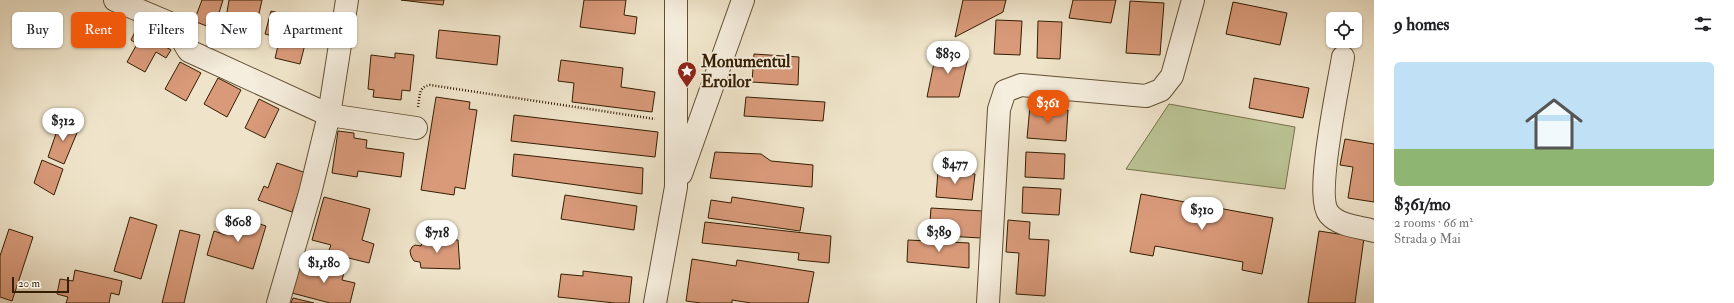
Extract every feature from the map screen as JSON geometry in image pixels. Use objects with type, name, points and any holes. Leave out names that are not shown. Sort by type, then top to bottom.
[{"type":"street","points":[[115,0],[174,25],[189,51],[329,115],[416,128]]},
{"type":"street","points":[[278,303],[310,193],[329,115],[347,0]]},
{"type":"street","points":[[656,303],[676,187],[676,0]]},
{"type":"street","points":[[676,187],[743,0]]},
{"type":"street","points":[[988,303],[1000,109],[1005,91],[1021,85],[1146,96],[1161,90],[1172,76],[1193,0]]},
{"type":"street","points":[[1343,57],[1327,156],[1324,197],[1328,213],[1342,223],[1374,231]]},
{"type":"path","points":[[416,128],[420,90],[424,86],[430,85],[676,122]]},
{"type":"green space","points":[[1169,104],[1295,127],[1285,189],[1126,169]]},
{"type":"building","points":[[202,0],[223,0],[219,12],[206,12],[206,26],[198,23],[197,12]]},
{"type":"building","points":[[229,0],[262,0],[259,12],[227,12]]},
{"type":"building","points":[[401,0],[444,0],[443,5]]},
{"type":"building","points":[[584,0],[626,0],[624,15],[637,17],[635,34],[580,27]]},
{"type":"building","points":[[963,0],[1006,0],[1003,12],[955,37]]},
{"type":"building","points":[[1073,0],[1116,0],[1111,23],[1069,18]]},
{"type":"building","points":[[1130,1],[1164,3],[1160,55],[1126,53]]},
{"type":"building","points":[[1233,2],[1287,13],[1280,45],[1226,34]]},
{"type":"building","points":[[269,19],[269,35],[265,34]]},
{"type":"building","points":[[996,20],[1022,21],[1020,55],[994,54]]},
{"type":"building","points":[[1038,21],[1062,22],[1060,59],[1037,58]]},
{"type":"building","points":[[439,30],[500,36],[497,65],[436,58]]},
{"type":"building","points":[[134,34],[134,42],[131,40]]},
{"type":"building","points":[[135,48],[168,48],[171,50],[166,58],[156,52],[145,72],[127,62]]},
{"type":"building","points":[[278,48],[304,48],[300,64],[275,58]]},
{"type":"building","points":[[395,53],[414,55],[410,91],[402,90],[401,100],[373,97],[374,90],[368,89],[371,55],[395,58]]},
{"type":"building","points":[[936,53],[969,54],[959,97],[927,97]]},
{"type":"building","points":[[754,54],[799,57],[798,85],[752,82]]},
{"type":"building","points":[[561,60],[623,68],[621,87],[655,92],[652,112],[572,102],[574,83],[558,81]]},
{"type":"building","points":[[180,62],[201,73],[186,101],[165,89]]},
{"type":"building","points":[[218,78],[241,90],[227,117],[204,104]]},
{"type":"building","points":[[1254,78],[1309,88],[1303,118],[1249,108]]},
{"type":"building","points":[[436,97],[470,102],[469,109],[477,110],[465,189],[455,187],[454,195],[421,190]]},
{"type":"building","points":[[746,97],[825,102],[823,121],[744,116]]},
{"type":"building","points":[[259,99],[279,109],[265,138],[245,128]]},
{"type":"building","points":[[1030,106],[1068,110],[1066,141],[1027,138]]},
{"type":"building","points":[[514,115],[658,132],[655,157],[511,141]]},
{"type":"building","points":[[61,119],[79,128],[64,164],[48,157]]},
{"type":"building","points":[[338,131],[354,133],[354,138],[367,140],[366,148],[404,153],[401,177],[358,171],[357,177],[332,173]]},
{"type":"building","points":[[1345,139],[1374,144],[1374,202],[1348,198],[1353,167],[1340,165]]},
{"type":"building","points":[[715,152],[761,154],[771,161],[813,165],[812,187],[710,178]]},
{"type":"building","points":[[1026,152],[1065,154],[1064,179],[1025,177]]},
{"type":"building","points":[[514,154],[643,168],[642,194],[512,176]]},
{"type":"building","points":[[42,160],[63,169],[54,195],[34,183]]},
{"type":"building","points":[[277,163],[306,173],[292,212],[258,200],[264,186],[268,188]]},
{"type":"building","points":[[938,171],[975,174],[972,200],[936,197]]},
{"type":"building","points":[[1023,187],[1061,189],[1059,215],[1022,213]]},
{"type":"building","points":[[1141,194],[1273,218],[1262,274],[1242,270],[1243,262],[1155,246],[1153,256],[1130,252]]},
{"type":"building","points":[[565,195],[637,206],[634,230],[561,219]]},
{"type":"building","points":[[324,197],[370,209],[362,240],[374,244],[369,263],[328,253],[331,245],[312,240]]},
{"type":"building","points":[[732,197],[804,208],[800,231],[708,218],[711,200],[731,203]]},
{"type":"building","points":[[931,208],[983,211],[981,238],[929,235]]},
{"type":"building","points":[[232,215],[266,226],[253,269],[207,255],[214,231],[226,235]]},
{"type":"building","points":[[130,217],[157,225],[141,279],[114,271]]},
{"type":"building","points":[[1008,220],[1030,222],[1029,239],[1049,240],[1045,296],[1016,294],[1019,253],[1006,252]]},
{"type":"building","points":[[705,222],[831,236],[829,263],[798,260],[799,253],[702,243]]},
{"type":"building","points":[[9,229],[33,237],[12,301],[0,297],[0,256]]},
{"type":"building","points":[[180,230],[200,235],[184,303],[162,303]]},
{"type":"building","points":[[1319,231],[1364,238],[1355,303],[1308,303]]},
{"type":"building","points":[[423,239],[458,240],[460,269],[421,268],[420,262],[414,261],[410,251],[415,245],[421,246]]},
{"type":"building","points":[[908,240],[969,243],[969,268],[907,262]]},
{"type":"building","points":[[692,259],[736,266],[737,260],[814,272],[808,303],[751,303],[732,300],[732,303],[701,303],[686,301]]},
{"type":"building","points":[[316,262],[345,269],[342,280],[355,283],[350,303],[330,303],[292,293],[300,265],[314,269]]},
{"type":"building","points":[[75,270],[122,281],[119,295],[111,293],[109,303],[66,303],[68,297],[57,294],[60,279],[73,281]]},
{"type":"building","points":[[583,271],[632,277],[629,303],[558,297],[561,274],[583,276]]},
{"type":"building","points":[[293,298],[314,303],[291,303]]},
{"type":"place","name":"Monumentul Eroilor","points":[[687,88]]}]
